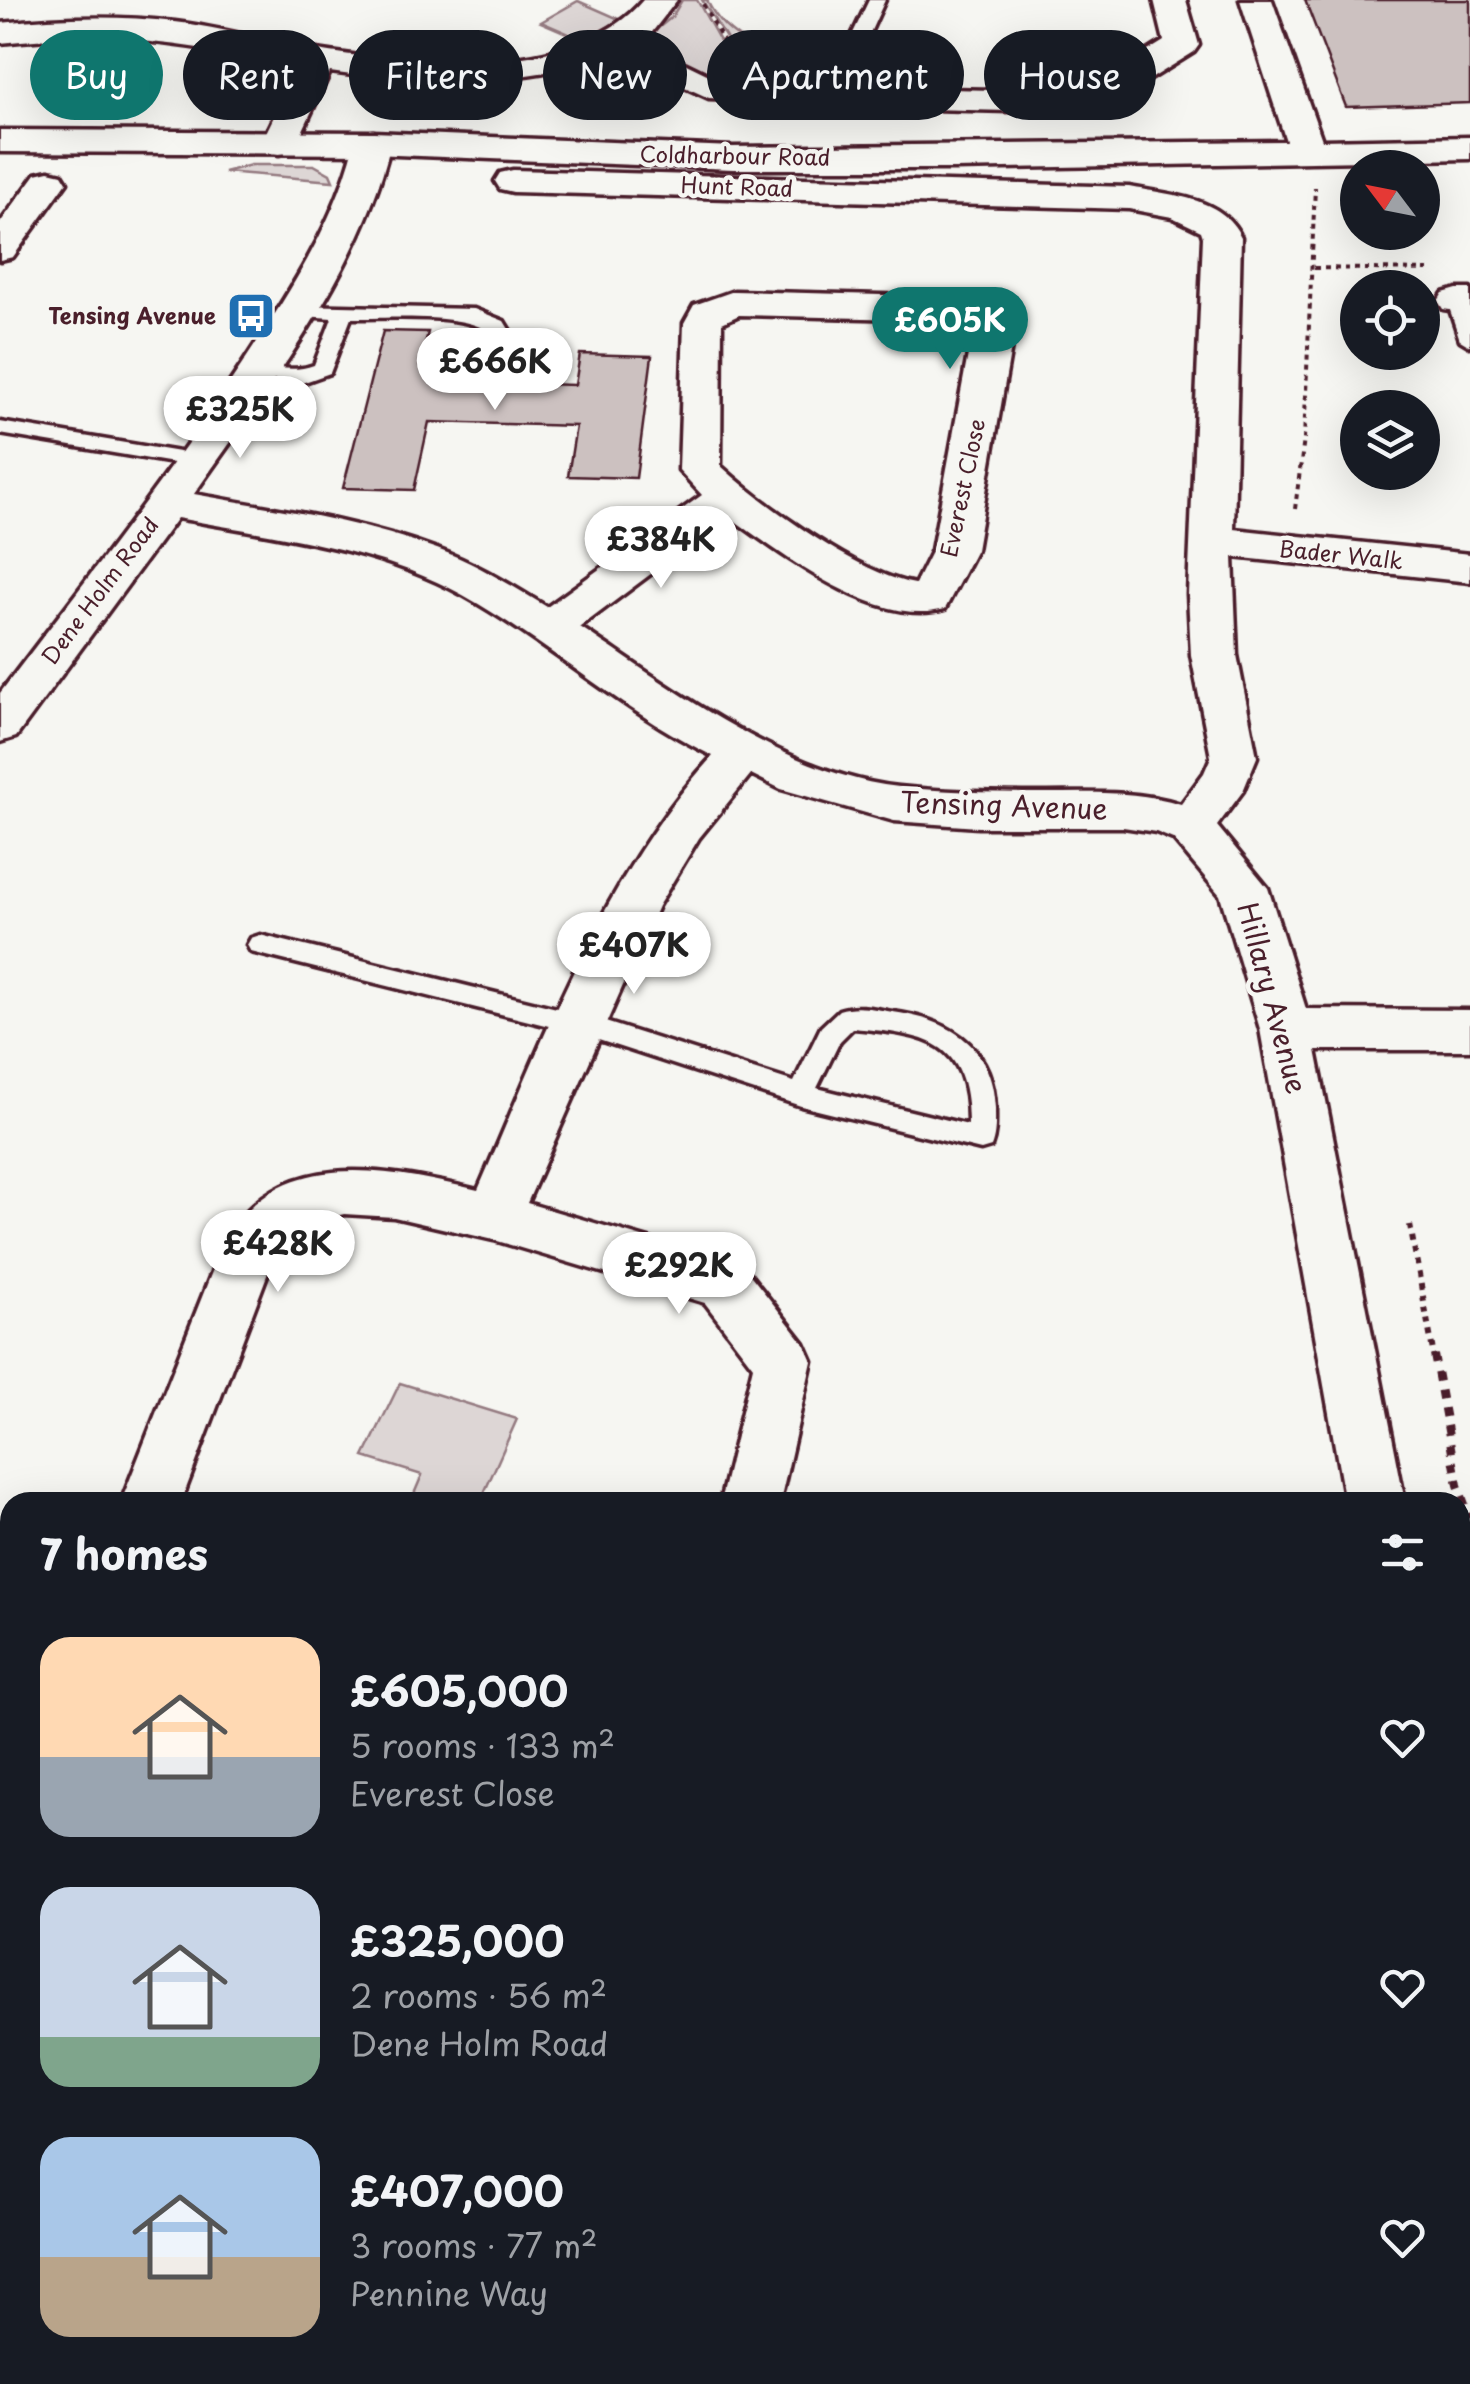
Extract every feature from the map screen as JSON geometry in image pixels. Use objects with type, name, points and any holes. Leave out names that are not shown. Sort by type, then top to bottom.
[{"type":"street","points":[[632,30],[651,16],[661,0]]},
{"type":"street","points":[[964,99],[1089,102],[1182,46],[1170,0]]},
{"type":"street","points":[[1256,0],[1308,152]]},
{"type":"street","points":[[0,33],[77,28],[183,33]]},
{"type":"street","points":[[329,61],[385,68],[514,68],[543,64]]},
{"type":"street","points":[[279,143],[290,120]]},
{"type":"street","name":"Coldharbour Road","points":[[0,141],[372,143],[732,158],[959,176],[1308,152],[1470,148]]},
{"type":"street","name":"Dene Holm Road","points":[[0,726],[197,461],[258,372],[351,215],[365,180],[372,143]]},
{"type":"street","name":"Hunt Road","points":[[513,181],[959,176],[1162,203],[1208,219],[1222,232],[1212,541]]},
{"type":"street","points":[[0,249],[49,182]]},
{"type":"street","name":"Everest Close","points":[[734,303],[950,308],[964,312],[990,332],[991,347],[954,550],[929,599],[910,600],[873,588],[729,495],[698,465],[702,332],[708,312],[734,303]]},
{"type":"street","points":[[549,628],[729,495]]},
{"type":"street","name":"Tensing Avenue","points":[[166,502],[396,549],[460,576],[549,628],[742,754],[798,777],[894,804],[978,810],[1123,810],[1163,816],[1190,827]]},
{"type":"street","points":[[1190,827],[1226,779],[1234,757],[1212,640],[1212,541]]},
{"type":"street","name":"Bader Walk","points":[[1212,541],[1470,568]]},
{"type":"street","points":[[494,1216],[577,1023],[663,850],[715,781],[742,754]]},
{"type":"street","name":"Hillary Avenue","points":[[1190,827],[1243,888],[1286,1029],[1373,1492]]},
{"type":"street","points":[[1286,1029],[1470,1030]]},
{"type":"street","points":[[155,1492],[245,1258],[256,1239],[278,1216],[319,1196],[356,1190],[394,1194],[494,1216],[724,1284],[783,1361],[752,1492]]},
{"type":"lane","points":[[863,30],[877,0]]},
{"type":"lane","points":[[1463,301],[1470,340]]},
{"type":"lane","points":[[296,312],[474,315],[498,325],[505,338],[502,352]]},
{"type":"lane","points":[[258,372],[299,378],[324,369],[343,313]]},
{"type":"lane","points":[[0,428],[197,461]]},
{"type":"lane","points":[[260,944],[577,1023],[802,1095],[980,1139],[984,1098],[973,1058],[945,1033],[892,1021],[848,1017],[830,1034],[802,1095]]},
{"type":"path","points":[[700,0],[717,30]]},
{"type":"path","points":[[1290,549],[1304,439],[1314,268],[1317,200],[1308,152]]},
{"type":"path","points":[[1314,268],[1448,270],[1463,301]]},
{"type":"path","points":[[1410,1225],[1461,1492]]},
{"type":"path","points":[[1458,1485],[1470,1486]]},
{"type":"shaded area","points":[[682,0],[697,0],[714,30],[707,30],[707,74],[687,64],[687,30],[656,30],[672,17]]},
{"type":"shaded area","points":[[702,0],[707,0],[729,30],[721,30]]},
{"type":"shaded area","points":[[578,1],[620,20],[602,30],[560,30],[541,22]]},
{"type":"shaded area","points":[[251,165],[314,165],[330,174],[333,181],[224,172]]},
{"type":"shaded area","points":[[400,1383],[517,1419],[484,1492],[415,1492],[422,1475],[364,1457]]},
{"type":"building","points":[[1305,0],[1470,0],[1470,103],[1346,107]]},
{"type":"building","points":[[383,331],[428,332],[420,366],[446,366],[442,381],[575,385],[580,354],[652,356],[636,478],[568,476],[576,426],[429,422],[414,490],[343,488]]},
{"type":"place","name":"Tensing Avenue","points":[[251,316]]}]
